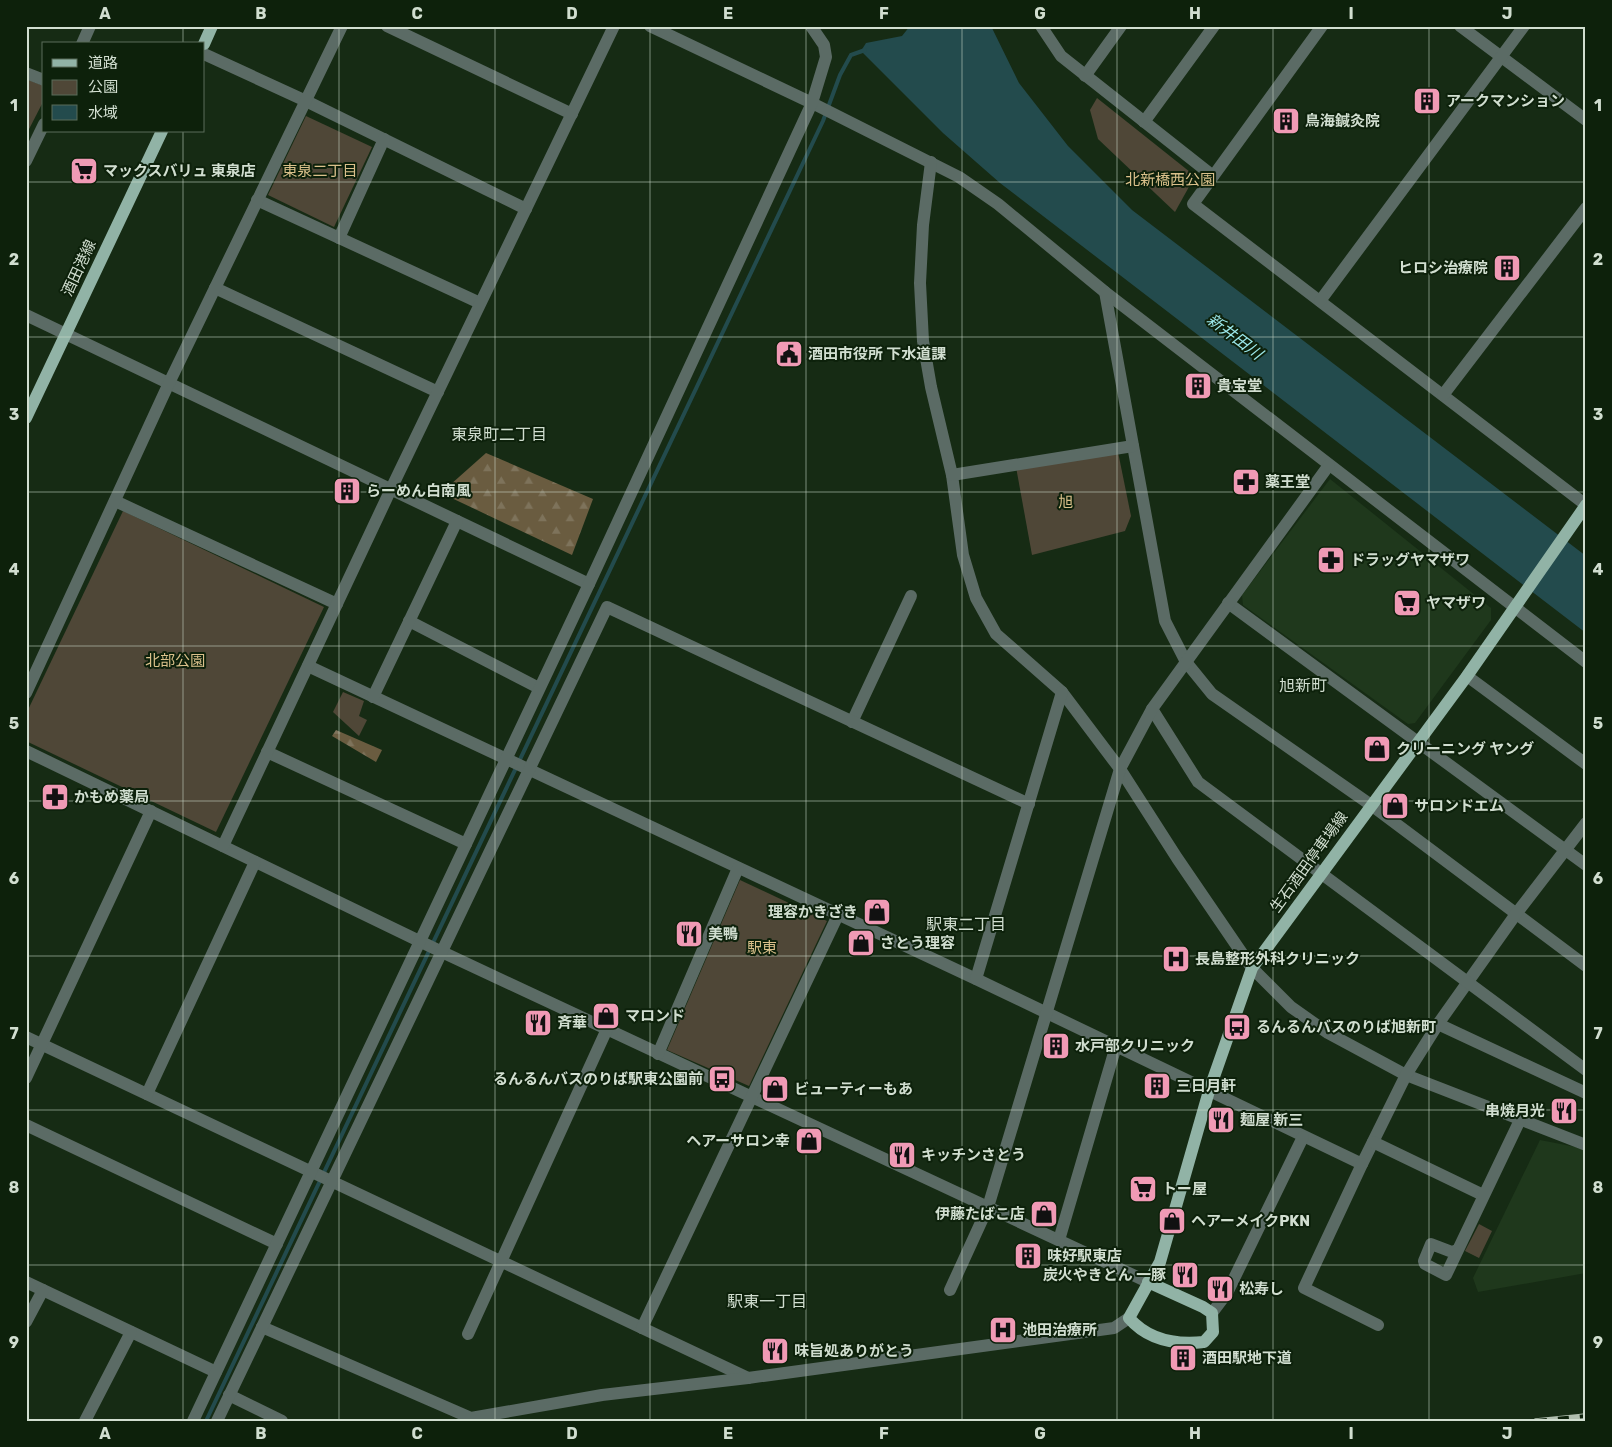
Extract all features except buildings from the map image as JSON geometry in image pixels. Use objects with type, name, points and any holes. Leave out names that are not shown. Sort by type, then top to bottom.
[{"type":"main road","points":[[205,42],[212,26]]},
{"type":"main road","name":"酒田港線","points":[[26,418],[160,132]]},
{"type":"main road","name":"生石酒田停車場線","points":[[1129,1318],[1160,1262],[1209,1091],[1252,968],[1417,741],[1467,676],[1586,505]]},
{"type":"main road","points":[[1129,1318],[1137,1327],[1165,1341],[1184,1344],[1204,1342],[1212,1332],[1212,1313],[1148,1282]]},
{"type":"street","points":[[83,42],[90,26]]},
{"type":"street","points":[[26,693],[169,383],[342,26]]},
{"type":"street","points":[[387,26],[572,114]]},
{"type":"street","points":[[223,846],[391,489],[614,26]]},
{"type":"street","points":[[650,26],[812,102],[931,162],[998,204],[1105,292],[1586,662]]},
{"type":"street","points":[[193,1421],[589,584],[812,102],[826,57],[824,45],[811,26]]},
{"type":"street","points":[[1041,26],[1060,56],[1213,176]]},
{"type":"street","points":[[1085,76],[1122,26]]},
{"type":"street","points":[[1144,122],[1214,26]]},
{"type":"street","points":[[1322,26],[1193,204],[1586,505]]},
{"type":"street","points":[[1460,26],[1586,120]]},
{"type":"street","points":[[1320,301],[1524,26]]},
{"type":"street","points":[[205,54],[306,101],[526,209]]},
{"type":"street","points":[[26,73],[42,79]]},
{"type":"street","points":[[26,161],[42,128]]},
{"type":"street","points":[[339,238],[384,139]]},
{"type":"street","points":[[931,162],[923,226],[920,283],[923,341],[930,387],[952,475],[963,554],[976,598],[996,634],[1062,692],[1120,769],[1252,968],[1290,1007],[1322,1029],[1406,1075],[1520,1120],[1584,1141]]},
{"type":"street","points":[[257,200],[480,303]]},
{"type":"street","points":[[1443,395],[1586,208]]},
{"type":"street","points":[[215,288],[438,392]]},
{"type":"street","points":[[1105,292],[1166,621],[1186,662],[1212,694],[1371,805],[1586,966]]},
{"type":"street","points":[[26,315],[589,584]]},
{"type":"street","points":[[952,475],[1133,446]]},
{"type":"street","points":[[950,1290],[988,1207],[1120,769],[1152,708],[1329,465]]},
{"type":"street","points":[[115,501],[337,604]]},
{"type":"street","points":[[373,697],[456,521]]},
{"type":"street","points":[[852,722],[911,596]]},
{"type":"street","points":[[1228,603],[1586,865]]},
{"type":"street","points":[[217,1421],[607,607],[1029,804]]},
{"type":"street","points":[[409,621],[539,688]]},
{"type":"street","points":[[308,666],[976,979],[1362,1164]]},
{"type":"street","points":[[1467,676],[1586,764]]},
{"type":"street","points":[[976,979],[1062,692]]},
{"type":"street","points":[[1152,708],[1198,782],[1586,1070]]},
{"type":"street","points":[[26,751],[419,942],[1148,1282]]},
{"type":"street","points":[[267,752],[466,844]]},
{"type":"street","points":[[26,1078],[151,811]]},
{"type":"street","points":[[1378,1325],[1304,1288],[1406,1075],[1438,1024],[1516,914],[1586,823]]},
{"type":"street","points":[[147,1094],[255,862]]},
{"type":"street","points":[[658,1054],[738,868]]},
{"type":"street","points":[[642,1328],[838,915]]},
{"type":"street","points":[[1438,1024],[1586,1093]]},
{"type":"street","points":[[468,1334],[606,1029]]},
{"type":"street","points":[[26,1037],[748,1378]]},
{"type":"street","points":[[1059,1240],[1116,1046]]},
{"type":"street","points":[[1458,1250],[1520,1120]]},
{"type":"street","points":[[26,1125],[277,1244]]},
{"type":"street","points":[[1212,1313],[1227,1293],[1303,1137]]},
{"type":"street","points":[[1373,1142],[1483,1195]]},
{"type":"street","points":[[26,1282],[216,1372]]},
{"type":"street","points":[[26,1322],[43,1290]]},
{"type":"street","points":[[262,1327],[471,1419],[602,1395],[748,1378],[1114,1328],[1129,1318]]},
{"type":"street","points":[[86,1421],[131,1332]]},
{"type":"street","points":[[229,1395],[275,1419]]},
{"type":"shaded area","points":[[1330,479],[1491,608],[1491,620],[1415,723],[1408,724],[1243,605],[1242,595]]},
{"type":"shaded area","points":[[1540,1140],[1586,1149],[1586,1273],[1478,1292],[1473,1278]]},
{"type":"green space","points":[[26,79],[42,85],[42,104],[26,135]]},
{"type":"green space","name":"北新橋西公園","points":[[1097,98],[1195,176],[1175,212],[1098,139],[1090,110]]},
{"type":"green space","name":"東泉二丁目","points":[[306,116],[372,147],[334,227],[268,195]]},
{"type":"green space","name":"旭","points":[[1118,452],[1131,516],[1125,531],[1032,555],[1016,467]]},
{"type":"green space","points":[[486,453],[593,499],[572,555],[441,493]]},
{"type":"green space","name":"北部公園","points":[[123,511],[324,607],[216,832],[26,741],[26,714]]},
{"type":"green space","points":[[343,692],[364,701],[359,716],[367,720],[359,736],[333,712]]},
{"type":"green space","points":[[336,730],[382,750],[376,762],[332,736]]},
{"type":"green space","name":"駅東","points":[[740,880],[827,921],[749,1086],[667,1050]]},
{"type":"green space","points":[[1479,1224],[1492,1231],[1479,1258],[1465,1251]]},
{"type":"water","name":"新井田川","points":[[910,26],[991,26],[1019,83],[1068,146],[1132,210],[1586,556],[1586,633],[1000,183],[943,133],[861,51],[866,43],[902,36]]},
{"type":"waterway","points":[[206,1421],[823,121],[840,75],[851,55],[865,50]]},
{"type":"railway","points":[[1536,1421],[1586,1416]]},
{"type":"place","name":"アークマンション","points":[[1427,101]]},
{"type":"place","name":"鳥海鍼灸院","points":[[1286,121]]},
{"type":"place","name":"マックスバリュ 東泉店","points":[[84,171]]},
{"type":"place","name":"ヒロシ治療院","points":[[1507,268]]},
{"type":"place","name":"酒田市役所 下水道課","points":[[789,354]]},
{"type":"place","name":"貴宝堂","points":[[1198,386]]},
{"type":"place","name":"薬王堂","points":[[1246,482]]},
{"type":"place","name":"らーめん白南風","points":[[347,491]]},
{"type":"place","name":"ドラッグヤマザワ","points":[[1331,560]]},
{"type":"place","name":"ヤマザワ","points":[[1407,603]]},
{"type":"place","name":"クリーニング ヤング","points":[[1377,749]]},
{"type":"place","name":"かもめ薬局","points":[[55,797]]},
{"type":"place","name":"サロンドエム","points":[[1395,806]]},
{"type":"place","name":"理容かきざき","points":[[877,912]]},
{"type":"place","name":"美鴨","points":[[689,934]]},
{"type":"place","name":"さとう理容","points":[[861,943]]},
{"type":"place","name":"長島整形外科クリニック","points":[[1176,959]]},
{"type":"place","name":"マロンド","points":[[606,1016]]},
{"type":"place","name":"斉華","points":[[538,1023]]},
{"type":"place","name":"るんるんバスのりば旭新町","points":[[1237,1027]]},
{"type":"place","name":"水戸部クリニック","points":[[1056,1046]]},
{"type":"place","name":"るんるんバスのりば駅東公園前","points":[[722,1079]]},
{"type":"place","name":"三日月軒","points":[[1157,1086]]},
{"type":"place","name":"ビューティーもあ","points":[[775,1089]]},
{"type":"place","name":"串焼月光","points":[[1564,1111]]},
{"type":"place","name":"麺屋 新三","points":[[1221,1120]]},
{"type":"place","name":"ヘアーサロン幸","points":[[809,1141]]},
{"type":"place","name":"キッチンさとう","points":[[902,1155]]},
{"type":"place","name":"トー屋","points":[[1143,1189]]},
{"type":"place","name":"伊藤たばこ店","points":[[1044,1214]]},
{"type":"place","name":"ヘアーメイクPKN","points":[[1172,1221]]},
{"type":"place","name":"味好駅東店","points":[[1028,1256]]},
{"type":"place","name":"炭火やきとん 一豚","points":[[1185,1275]]},
{"type":"place","name":"松寿し","points":[[1220,1289]]},
{"type":"place","name":"池田治療所","points":[[1003,1330]]},
{"type":"place","name":"味旨処ありがとう","points":[[775,1351]]},
{"type":"place","name":"酒田駅地下道","points":[[1183,1358]]},
{"type":"district","name":"東泉町二丁目","points":[[499,434]]},
{"type":"district","name":"旭新町","points":[[1303,685]]},
{"type":"district","name":"駅東二丁目","points":[[966,924]]},
{"type":"district","name":"駅東一丁目","points":[[767,1301]]}]
